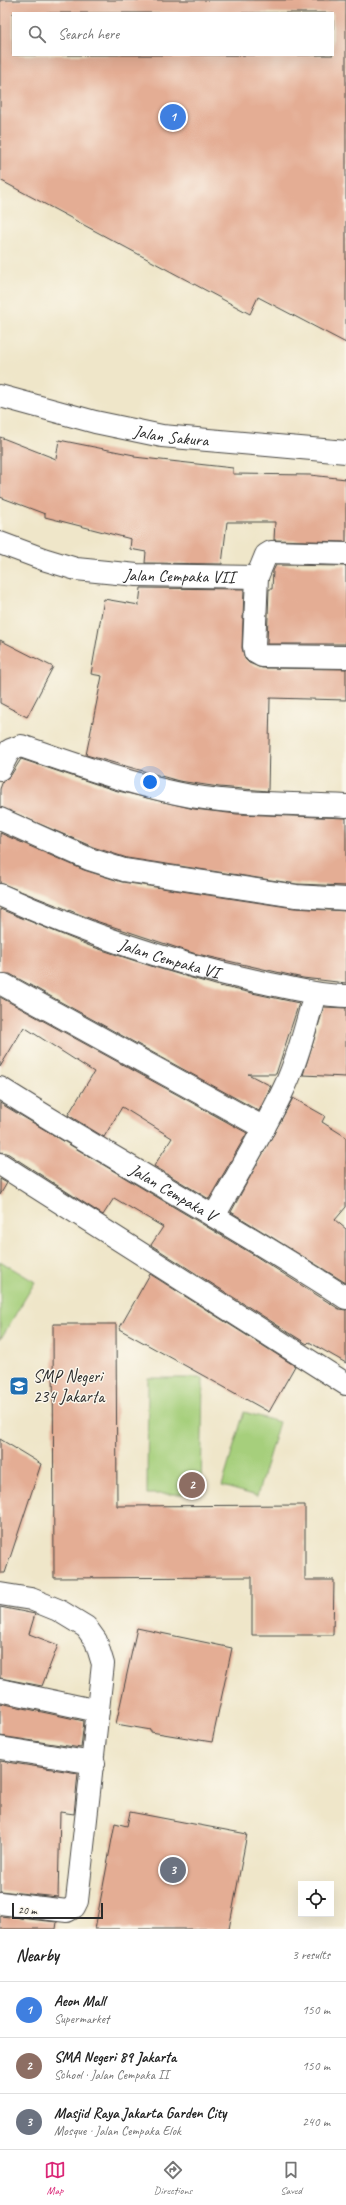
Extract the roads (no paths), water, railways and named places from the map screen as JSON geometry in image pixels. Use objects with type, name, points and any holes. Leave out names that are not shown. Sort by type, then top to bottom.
[{"type":"street","name":"Jalan Sakura","points":[[0,396],[95,422],[162,436],[346,452]]},
{"type":"street","name":"Jalan Cempaka VII","points":[[0,543],[43,559],[76,569],[138,575],[258,577],[266,555],[271,552],[346,554]]},
{"type":"street","points":[[258,577],[254,646],[258,655],[346,657]]},
{"type":"street","points":[[0,769],[10,750],[21,746],[106,774],[176,794],[239,800],[346,806]]},
{"type":"street","points":[[0,819],[89,859],[124,870],[296,896],[346,899]]},
{"type":"street","name":"Jalan Cempaka VI","points":[[0,894],[113,942],[161,958],[219,973],[316,994],[346,996]]},
{"type":"street","points":[[4,985],[264,1128]]},
{"type":"street","points":[[214,1216],[264,1128],[294,1064],[316,994]]},
{"type":"street","name":"Jalan Cempaka V","points":[[0,1088],[126,1166],[262,1243],[346,1298]]},
{"type":"street","points":[[0,1164],[346,1384]]},
{"type":"street","points":[[0,1594],[31,1599],[58,1610],[86,1627],[96,1641],[103,1664],[94,1763],[78,1901],[74,1908],[67,1911],[0,1903]]},
{"type":"street","points":[[0,1690],[98,1712]]},
{"type":"street","points":[[0,1748],[94,1763]]},
{"type":"place","name":"Aeon Mall","points":[[173,117]]},
{"type":"place","name":"SMP Negeri 234 Jakarta","points":[[19,1386]]},
{"type":"place","name":"SMA Negeri 89 Jakarta","points":[[192,1485]]},
{"type":"place","name":"Masjid Raya Jakarta Garden City","points":[[173,1870]]}]
